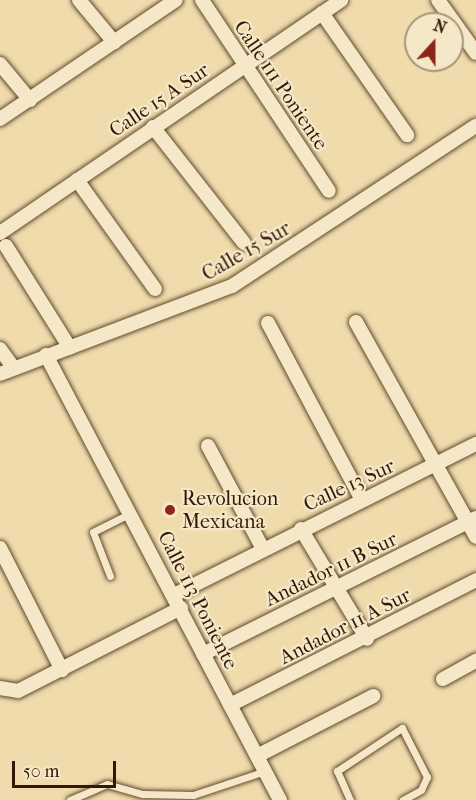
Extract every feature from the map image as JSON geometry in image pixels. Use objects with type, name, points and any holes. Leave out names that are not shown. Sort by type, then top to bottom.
[{"type":"street","points":[[79,0],[114,42]]},
{"type":"street","points":[[0,119],[176,0]]},
{"type":"street","name":"Calle 111 Poniente","points":[[202,0],[242,67],[329,191]]},
{"type":"street","name":"Calle 15 A Sur","points":[[0,233],[341,0]]},
{"type":"street","points":[[438,0],[476,53]]},
{"type":"street","points":[[322,14],[407,135]]},
{"type":"street","points":[[0,64],[30,100]]},
{"type":"street","name":"Calle 15 Sur","points":[[0,374],[13,367],[70,348],[232,286],[476,126]]},
{"type":"street","points":[[153,127],[244,243]]},
{"type":"street","points":[[77,180],[155,289]]},
{"type":"street","points":[[6,246],[70,348]]},
{"type":"street","points":[[356,322],[437,465],[472,520],[476,537]]},
{"type":"street","points":[[268,323],[362,500]]},
{"type":"street","points":[[0,349],[13,367]]},
{"type":"street","name":"Calle 113 Poniente","points":[[46,355],[280,800]]},
{"type":"street","name":"Calle 13 Sur","points":[[174,595],[301,529],[437,465],[476,444]]},
{"type":"street","points":[[208,446],[263,549]]},
{"type":"street","name":"Andador 11 B Sur","points":[[203,654],[340,588],[472,520]]},
{"type":"street","points":[[301,529],[340,588],[367,639]]},
{"type":"street","points":[[0,548],[62,670]]},
{"type":"street","name":"Andador 11 A Sur","points":[[231,705],[367,639],[476,580]]},
{"type":"street","points":[[0,688],[18,691],[181,608]]},
{"type":"street","points":[[443,679],[476,662]]},
{"type":"street","points":[[257,756],[373,696]]},
{"type":"lane","points":[[110,576],[93,532],[131,513]]},
{"type":"lane","points":[[350,800],[337,771],[402,728],[427,777],[421,790],[403,800]]},
{"type":"lane","points":[[70,800],[106,784],[143,794],[193,795],[265,771]]},
{"type":"place","name":"Revolucion Mexicana","points":[[170,510]]}]
